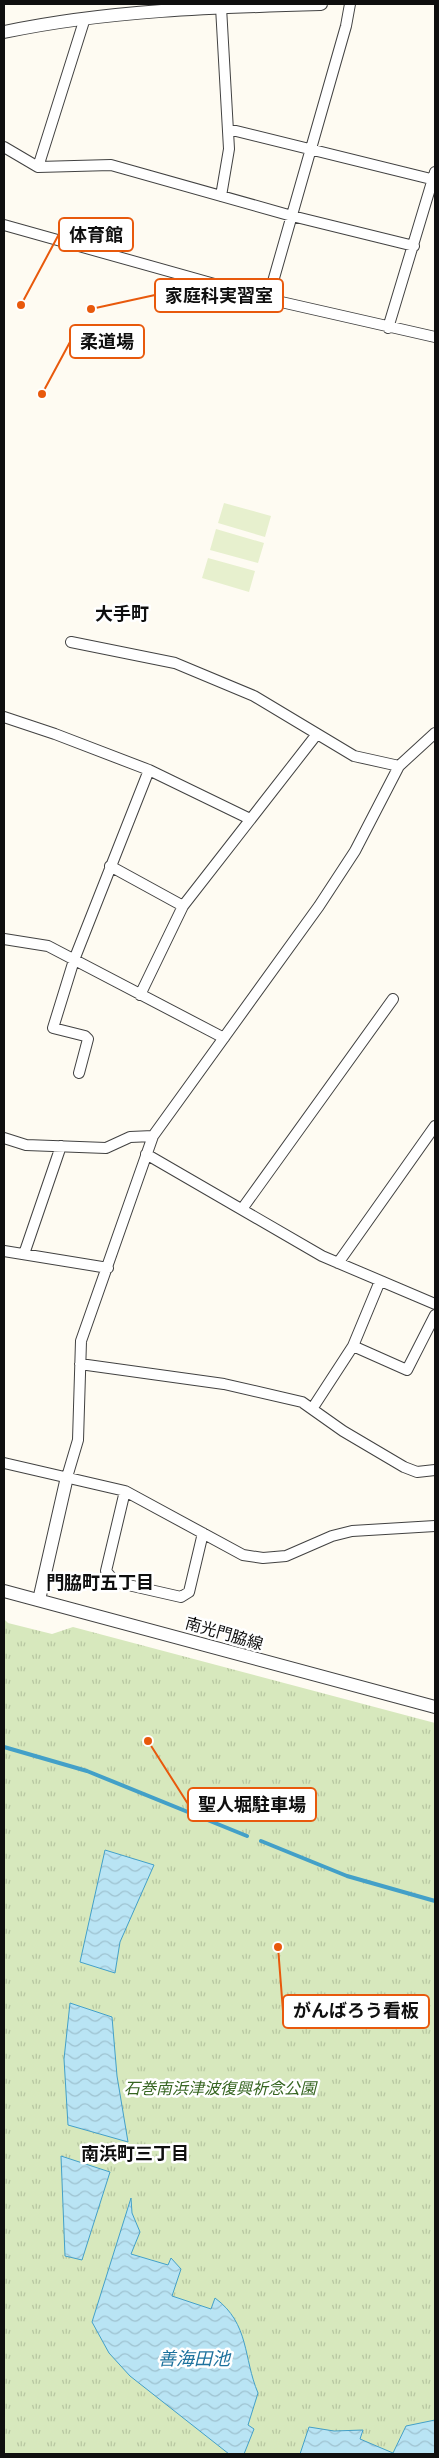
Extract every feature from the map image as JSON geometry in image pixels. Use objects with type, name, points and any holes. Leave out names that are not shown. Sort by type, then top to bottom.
[{"type":"street","points":[[4,32],[85,18],[222,7],[321,4]]},
{"type":"street","points":[[268,299],[346,26],[350,4]]},
{"type":"street","points":[[220,196],[229,149],[222,7]]},
{"type":"street","points":[[38,167],[85,18]]},
{"type":"street","points":[[228,129],[435,177],[388,328]]},
{"type":"street","points":[[4,147],[38,167],[111,165],[292,216],[414,246]]},
{"type":"street","points":[[4,225],[268,299],[435,338]]},
{"type":"street","points":[[71,642],[175,663],[254,696],[354,756],[399,766]]},
{"type":"street","points":[[4,717],[55,734],[149,770],[250,820]]},
{"type":"street","points":[[39,1600],[67,1477],[78,1440],[81,1341],[153,1136],[288,950],[355,851],[399,766],[435,733]]},
{"type":"street","points":[[140,995],[183,906],[317,734]]},
{"type":"street","points":[[79,1072],[88,1039],[85,1036],[53,1028],[74,960],[149,770]]},
{"type":"street","points":[[110,866],[183,906]]},
{"type":"street","points":[[4,939],[48,946],[224,1038]]},
{"type":"street","points":[[242,1210],[394,999]]},
{"type":"street","points":[[338,1264],[435,1126]]},
{"type":"street","points":[[4,1138],[26,1144],[106,1148],[130,1137],[153,1136]]},
{"type":"street","points":[[24,1254],[61,1146]]},
{"type":"street","points":[[146,1154],[338,1264],[435,1304]]},
{"type":"street","points":[[4,1250],[108,1268]]},
{"type":"street","points":[[312,1409],[353,1346],[380,1281]]},
{"type":"street","points":[[353,1346],[407,1370],[435,1315]]},
{"type":"street","points":[[80,1364],[241,1388],[302,1402],[343,1431],[404,1467],[417,1472],[435,1470]]},
{"type":"street","points":[[4,1463],[125,1491],[244,1555],[263,1558],[286,1556],[332,1536],[352,1531],[435,1526]]},
{"type":"street","points":[[125,1491],[106,1571],[115,1582],[181,1598],[189,1592],[203,1534]]},
{"type":"street","name":"南光門脇線","points":[[4,1591],[435,1707]]},
{"type":"green space","points":[[224,503],[271,516],[265,537],[218,523]]},
{"type":"green space","points":[[216,529],[264,543],[258,563],[210,550]]},
{"type":"green space","points":[[208,558],[255,571],[249,592],[202,578]]},
{"type":"green space","name":"石巻南浜津波復興祈念公園","points":[[4,1619],[8,1623],[52,1634],[73,1627],[435,1723],[435,2454],[4,2454]]},
{"type":"water","points":[[105,1850],[154,1865],[120,1942],[115,1973],[80,1962]]},
{"type":"water","points":[[70,2003],[112,2017],[117,2076],[128,2142],[68,2125],[64,2059]]},
{"type":"water","points":[[61,2156],[110,2172],[82,2260],[65,2256]]},
{"type":"water","name":"善海田池","points":[[131,2198],[132,2213],[140,2232],[131,2254],[168,2265],[171,2258],[181,2269],[172,2296],[211,2309],[215,2298],[226,2308],[240,2330],[258,2393],[248,2425],[254,2429],[244,2454],[229,2454],[130,2376],[109,2353],[92,2322]]},
{"type":"water","points":[[435,2420],[435,2454],[300,2454],[309,2427],[334,2431],[363,2430],[360,2439],[393,2453],[406,2426]]},
{"type":"waterway","points":[[4,1747],[87,1771],[247,1836]]},
{"type":"waterway","points":[[261,1841],[347,1876],[435,1901]]},
{"type":"place","name":"体育館","points":[[21,305]]},
{"type":"place","name":"家庭科実習室","points":[[91,309]]},
{"type":"place","name":"柔道場","points":[[42,394]]},
{"type":"place","name":"聖人堀駐車場","points":[[148,1741]]},
{"type":"place","name":"がんばろう看板","points":[[278,1947]]},
{"type":"district","name":"大手町","points":[[122,614]]},
{"type":"district","name":"門脇町五丁目","points":[[100,1583]]},
{"type":"district","name":"南浜町三丁目","points":[[135,2154]]}]
